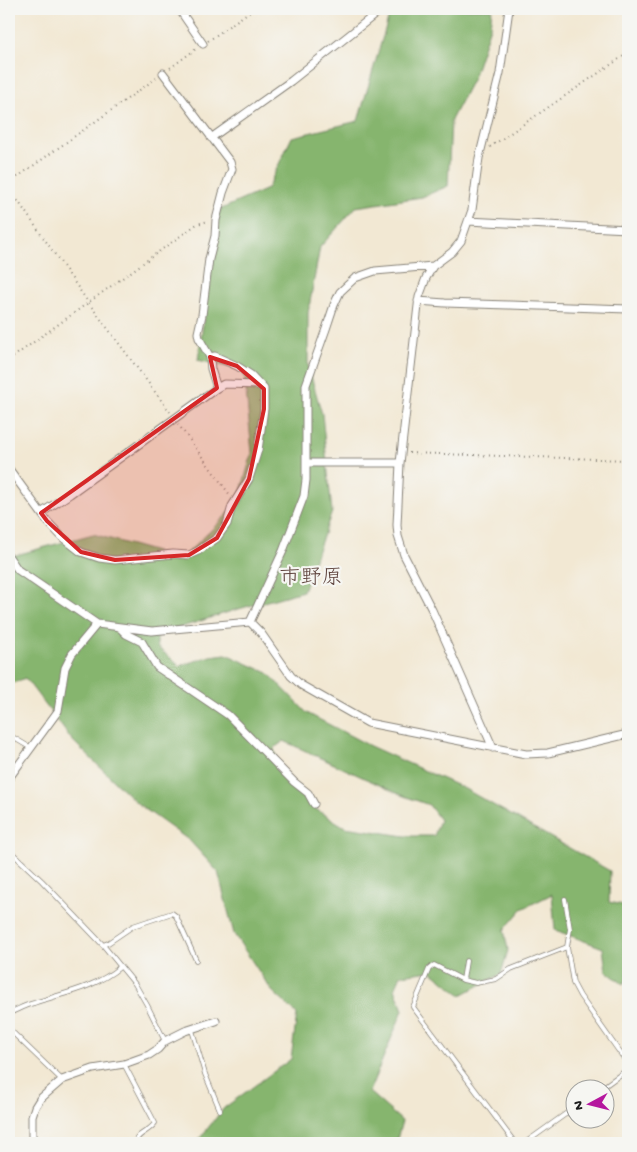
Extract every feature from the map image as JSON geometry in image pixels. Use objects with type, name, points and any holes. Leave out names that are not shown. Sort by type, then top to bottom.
[{"type":"street","points":[[179,9],[203,44]]},
{"type":"street","points":[[211,138],[291,80],[382,9]]},
{"type":"street","points":[[494,748],[432,610],[404,555],[396,525],[400,463],[418,301],[426,278],[433,266],[452,252],[461,241],[472,210],[480,154],[500,73],[509,9]]},
{"type":"street","points":[[163,73],[230,162],[232,169],[216,220],[215,236],[209,259],[198,333],[210,357],[211,369],[217,388]]},
{"type":"street","points":[[468,221],[628,229]]},
{"type":"street","points":[[250,622],[283,551],[304,496],[306,385],[340,292],[355,278],[374,271],[433,266]]},
{"type":"street","points":[[418,301],[628,309]]},
{"type":"street","points":[[9,469],[62,537],[80,552],[99,558],[115,560],[189,554],[198,550],[217,538],[227,524],[232,506],[249,479],[258,450],[264,409],[264,389],[251,374],[215,356],[210,357]]},
{"type":"street","points":[[42,513],[217,388],[224,384],[260,385]]},
{"type":"street","points":[[306,463],[400,463]]},
{"type":"street","points":[[9,557],[18,570],[97,624],[152,631],[250,622]]},
{"type":"street","points":[[250,622],[261,634],[291,676],[301,686],[368,723],[526,754],[548,753],[628,734]]},
{"type":"street","points":[[9,778],[12,767],[32,748],[58,711],[65,668],[72,654],[97,624]]},
{"type":"street","points":[[119,627],[126,634],[142,642],[157,667],[228,714],[294,782],[308,793],[314,804]]},
{"type":"street","points":[[32,1143],[32,1116],[35,1107],[40,1099],[62,1080],[93,1069],[124,1064],[149,1055],[165,1041],[184,1031],[216,1021]]},
{"type":"lane","points":[[9,735],[32,748]]},
{"type":"lane","points":[[9,850],[42,881],[102,945],[135,984],[165,1041]]},
{"type":"lane","points":[[565,899],[570,929],[568,947],[573,983],[580,996],[628,1064]]},
{"type":"lane","points":[[102,945],[133,926],[172,913],[176,916],[196,960]]},
{"type":"lane","points":[[514,1143],[413,1007],[429,969],[434,965],[463,980],[476,983],[496,979],[512,969],[568,947]]},
{"type":"lane","points":[[463,980],[466,961]]},
{"type":"lane","points":[[9,1013],[32,1003],[92,986],[108,977],[120,967]]},
{"type":"lane","points":[[9,1029],[62,1080]]},
{"type":"lane","points":[[192,1030],[205,1074],[220,1110]]},
{"type":"lane","points":[[124,1064],[155,1124],[138,1136],[135,1143]]},
{"type":"lane","points":[[613,1080],[628,1069]]},
{"type":"lane","points":[[525,1143],[564,1115]]},
{"type":"path","points":[[9,14],[16,9]]},
{"type":"path","points":[[9,183],[253,9]]},
{"type":"path","points":[[480,154],[628,53]]},
{"type":"path","points":[[9,188],[88,302],[230,495]]},
{"type":"path","points":[[9,360],[197,224],[216,220]]},
{"type":"path","points":[[401,453],[628,460]]},
{"type":"highlighted area","points":[[210,357],[237,366],[264,389],[264,409],[249,479],[217,538],[189,555],[115,560],[81,552],[47,521],[41,513],[217,388]]},
{"type":"green space","points":[[391,9],[492,9],[490,27],[473,78],[451,120],[448,186],[422,197],[356,207],[320,247],[308,313],[308,366],[322,414],[332,512],[303,591],[157,635],[157,647],[180,666],[210,656],[226,654],[268,673],[307,713],[370,746],[465,789],[610,871],[609,902],[628,906],[628,978],[623,984],[606,971],[603,948],[555,930],[552,894],[522,909],[504,930],[508,950],[501,974],[461,995],[431,971],[401,975],[395,989],[403,1010],[369,1092],[402,1121],[396,1143],[196,1143],[224,1108],[291,1059],[297,1014],[272,991],[234,934],[218,872],[190,841],[138,804],[72,740],[25,678],[9,685],[9,557],[93,534],[181,559],[237,505],[252,453],[244,371],[198,360],[219,210],[267,189],[292,137],[358,121]],"holes":[[[284,741],[401,795],[429,805],[440,820],[434,836],[405,836],[345,827],[317,810],[279,772],[274,748]]]},
{"type":"district","name":"市野原","points":[[311,576]]}]
